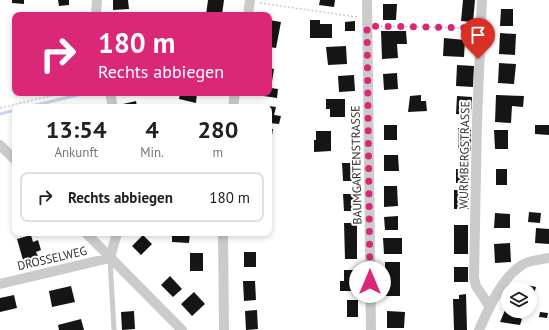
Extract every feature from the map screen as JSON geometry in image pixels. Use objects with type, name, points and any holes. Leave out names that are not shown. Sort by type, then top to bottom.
[{"type":"street","points":[[96,12],[97,0]]},
{"type":"street","points":[[248,12],[250,0]]},
{"type":"street","name":"BAUMGARTENSTRASSE","points":[[367,0],[371,330]]},
{"type":"street","name":"WURMBERGSTRASSE","points":[[482,0],[479,28],[475,254],[476,286],[490,307]]},
{"type":"street","points":[[0,145],[12,157]]},
{"type":"street","points":[[89,236],[182,330]]},
{"type":"street","points":[[110,258],[116,236]]},
{"type":"street","points":[[223,236],[224,330]]},
{"type":"street","name":"DROSSELWEG","points":[[0,284],[110,258]]},
{"type":"street","points":[[479,330],[490,307],[511,273],[523,264],[549,258]]},
{"type":"lane","points":[[110,258],[114,330]]},
{"type":"path","points":[[268,4],[367,22],[479,28]]},
{"type":"path","points":[[17,104],[50,96]]},
{"type":"path","points":[[0,108],[12,105]]},
{"type":"building","points":[[12,0],[24,0],[24,4],[12,3]]},
{"type":"building","points":[[58,0],[69,0],[69,5],[59,6]]},
{"type":"building","points":[[113,0],[128,0],[129,9],[113,10]]},
{"type":"building","points":[[208,0],[224,0],[222,12],[206,12]]},
{"type":"building","points":[[320,0],[335,0],[334,7],[319,5]]},
{"type":"building","points":[[463,0],[475,0],[473,22],[461,21]]},
{"type":"building","points":[[383,4],[397,4],[396,20],[383,20]]},
{"type":"building","points":[[501,9],[513,9],[513,26],[500,26]]},
{"type":"building","points":[[272,20],[281,22],[276,48],[272,47]]},
{"type":"building","points":[[310,20],[320,20],[320,24],[332,24],[332,38],[310,38]]},
{"type":"building","points":[[355,21],[355,31],[345,31],[345,22]]},
{"type":"building","points":[[381,31],[406,31],[407,44],[397,44],[398,58],[382,59]]},
{"type":"building","points":[[500,33],[516,34],[515,55],[499,54]]},
{"type":"building","points":[[444,38],[465,40],[464,57],[443,56]]},
{"type":"building","points":[[346,46],[347,64],[328,65],[326,47]]},
{"type":"building","points":[[499,63],[516,64],[514,84],[498,83]]},
{"type":"building","points":[[457,65],[474,66],[473,87],[456,86]]},
{"type":"building","points":[[272,69],[274,69],[272,82]]},
{"type":"building","points":[[397,73],[398,89],[384,90],[383,74]]},
{"type":"building","points":[[354,75],[355,91],[339,92],[338,76]]},
{"type":"building","points":[[272,88],[278,89],[277,98],[264,96],[272,96]]},
{"type":"building","points":[[421,95],[421,101],[426,101],[427,111],[408,112],[410,96]]},
{"type":"building","points":[[496,95],[524,96],[523,107],[512,106],[511,123],[495,122]]},
{"type":"building","points":[[180,96],[197,96],[196,103],[179,99]]},
{"type":"building","points":[[457,96],[472,97],[471,115],[456,114]]},
{"type":"building","points":[[326,99],[345,99],[345,117],[330,117],[330,109],[326,109]]},
{"type":"building","points":[[136,101],[136,104],[123,104]]},
{"type":"building","points":[[272,106],[276,107],[274,115],[281,116],[279,124],[272,123]]},
{"type":"building","points":[[384,125],[397,125],[397,140],[384,140]]},
{"type":"building","points":[[535,125],[549,125],[549,135],[535,134]]},
{"type":"building","points":[[458,128],[471,128],[471,151],[458,151]]},
{"type":"building","points":[[494,130],[508,130],[508,149],[495,149]]},
{"type":"building","points":[[316,131],[331,131],[331,151],[314,152]]},
{"type":"building","points":[[384,155],[398,155],[399,171],[384,171]]},
{"type":"building","points":[[342,163],[356,163],[356,181],[343,181]]},
{"type":"building","points":[[468,164],[469,183],[456,183],[456,169],[459,169],[459,165]]},
{"type":"building","points":[[496,169],[507,169],[507,185],[496,185]]},
{"type":"building","points":[[384,186],[397,186],[398,206],[384,207]]},
{"type":"building","points":[[462,186],[469,186],[469,209],[454,209],[454,190],[462,190]]},
{"type":"building","points":[[343,194],[357,194],[357,211],[344,211]]},
{"type":"building","points":[[529,212],[541,213],[540,223],[528,222]]},
{"type":"building","points":[[495,213],[510,214],[510,228],[494,228]]},
{"type":"building","points":[[398,216],[398,230],[385,230],[384,217]]},
{"type":"building","points":[[344,223],[357,223],[357,259],[345,259]]},
{"type":"building","points":[[454,225],[468,225],[468,254],[454,254]]},
{"type":"building","points":[[536,228],[549,229],[549,244],[535,243]]},
{"type":"building","points":[[31,236],[33,242],[38,240],[41,250],[36,252],[38,256],[23,260],[17,239]]},
{"type":"building","points":[[142,236],[144,236],[152,244],[141,255],[132,246]]},
{"type":"building","points":[[172,236],[190,236],[189,243],[172,242]]},
{"type":"building","points":[[383,238],[402,238],[402,254],[384,254]]},
{"type":"building","points":[[510,243],[511,262],[495,263],[494,244]]},
{"type":"building","points":[[244,252],[256,252],[256,267],[244,267]]},
{"type":"building","points":[[190,253],[203,253],[203,271],[190,271]]},
{"type":"building","points":[[385,262],[400,262],[400,296],[385,296]]},
{"type":"building","points":[[454,267],[468,267],[468,282],[454,282]]},
{"type":"building","points":[[344,270],[358,270],[358,291],[340,291],[340,281],[344,281]]},
{"type":"building","points":[[170,276],[182,289],[173,297],[161,285]]},
{"type":"building","points":[[243,281],[255,281],[256,300],[244,301]]},
{"type":"building","points":[[71,286],[75,302],[52,307],[49,291]]},
{"type":"building","points":[[194,292],[205,304],[192,316],[181,304]]},
{"type":"building","points":[[466,294],[467,330],[454,330],[453,299],[459,299],[459,295]]},
{"type":"building","points":[[14,295],[17,308],[0,312],[0,298]]},
{"type":"building","points":[[347,300],[358,300],[358,317],[347,317]]},
{"type":"building","points":[[257,310],[258,329],[246,330],[245,311]]},
{"type":"building","points":[[134,311],[135,329],[122,330],[121,312]]},
{"type":"building","points":[[387,311],[405,312],[404,328],[387,328]]},
{"type":"building","points":[[540,312],[548,313],[547,318],[539,317]]},
{"type":"building","points":[[502,318],[522,319],[520,325],[500,322]]},
{"type":"building","points":[[81,319],[84,330],[59,330],[58,325]]},
{"type":"waterway","points":[[40,104],[74,96]]},
{"type":"waterway","points":[[0,114],[12,111]]},
{"type":"route","points":[[370,282],[367,26],[479,28],[478,59]]}]
